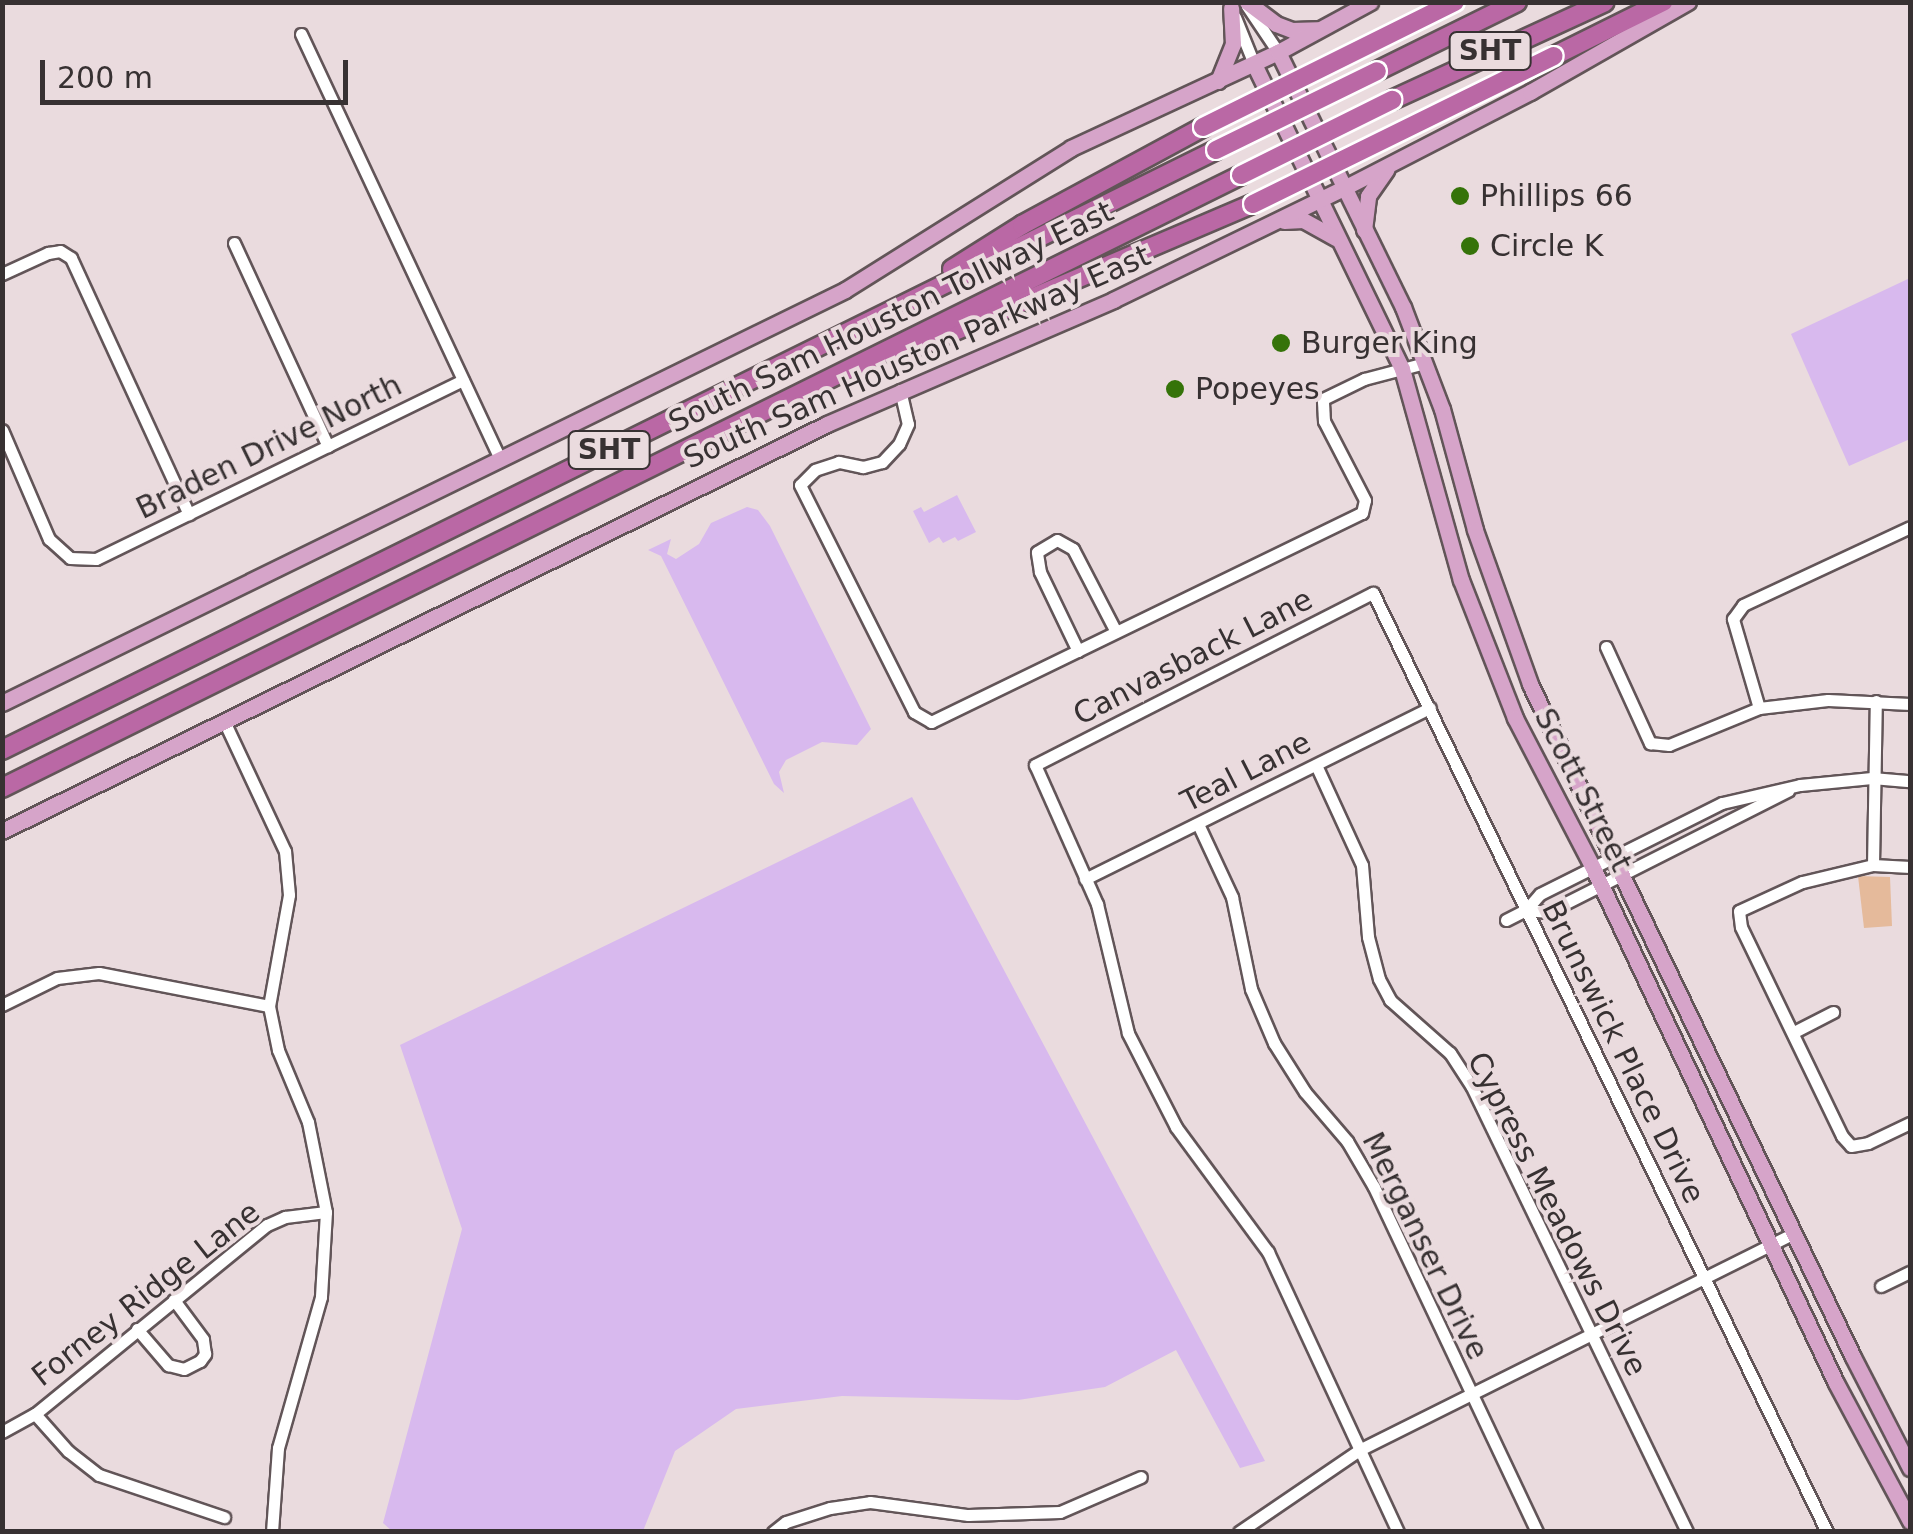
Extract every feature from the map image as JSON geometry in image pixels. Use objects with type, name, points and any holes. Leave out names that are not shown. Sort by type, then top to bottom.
[{"type":"highway","points":[[874,319],[1022,225],[1204,127],[1454,2]]},
{"type":"highway","name":"South Sam Houston Tollway East","points":[[2,750],[1517,2]]},
{"type":"highway","name":"South Sam Houston Tollway East","points":[[2,788],[1588,2]]},
{"type":"highway","points":[[1392,100],[1605,2]]},
{"type":"highway","points":[[779,402],[990,320],[1253,204],[1663,2]]},
{"type":"main road","points":[[2,704],[845,290],[1071,148],[1254,64],[1370,2]]},
{"type":"main road","name":"South Sam Houston Parkway East","points":[[2,831],[900,390],[1107,303],[1276,221],[1392,163],[1688,2]]},
{"type":"main road","points":[[1218,81],[1232,44],[1238,4],[1284,28],[1321,29]]},
{"type":"main road","name":"Scott Street","points":[[1278,52],[1403,307],[1530,684],[1793,1234],[1910,1468]]},
{"type":"main road","name":"Scott Street","points":[[1254,64],[1402,370],[1460,580],[1516,718],[1593,868],[1836,1383],[1904,1490],[1910,1521]]},
{"type":"main road","points":[[1364,230],[1368,196],[1392,163]]},
{"type":"main road","points":[[1276,221],[1303,220],[1340,241]]},
{"type":"main road","points":[[1450,538],[1475,530]]},
{"type":"street","points":[[1238,4],[1278,52]]},
{"type":"street","points":[[1238,4],[1254,64]]},
{"type":"street","points":[[301,34],[500,459]]},
{"type":"street","points":[[234,243],[328,446]]},
{"type":"street","points":[[2,274],[48,253],[60,251],[71,258],[189,514]]},
{"type":"street","points":[[900,390],[908,424],[899,444],[882,462],[863,467],[839,462],[815,470],[800,485],[914,712],[930,722],[1362,513],[1365,500],[1324,422],[1323,399],[1364,378],[1425,363]]},
{"type":"street","name":"Braden Drive North","points":[[2,430],[49,540],[70,558],[96,559],[463,380]]},
{"type":"street","points":[[1759,708],[1732,619],[1743,605],[1910,527]]},
{"type":"street","points":[[1078,651],[1040,572],[1037,552],[1057,540],[1073,549],[1116,632]]},
{"type":"street","name":"Brunswick Place Drive","points":[[1374,593],[1827,1532]]},
{"type":"street","name":"Canvasback Lane","points":[[1085,880],[1035,765],[1374,593]]},
{"type":"street","points":[[1606,646],[1650,744],[1669,745],[1759,708],[1828,700],[1910,704]]},
{"type":"street","points":[[1873,865],[1876,702]]},
{"type":"street","name":"Teal Lane","points":[[1085,880],[1430,708]]},
{"type":"street","points":[[224,721],[285,851],[289,895],[268,1006],[278,1050],[308,1122],[326,1212],[321,1298],[278,1448],[272,1532]]},
{"type":"street","name":"Cypress Meadows Drive","points":[[1316,765],[1362,865],[1369,947],[1379,979],[1390,1000],[1450,1053],[1466,1077],[1687,1532]]},
{"type":"street","points":[[1506,920],[1526,910],[1540,894],[1722,804],[1800,785],[1872,778],[1910,781]]},
{"type":"street","points":[[1526,910],[1548,912],[1800,785]]},
{"type":"street","name":"Merganser Drive","points":[[1198,824],[1232,897],[1251,989],[1274,1042],[1305,1092],[1339,1130],[1362,1167],[1538,1532]]},
{"type":"street","points":[[1910,868],[1873,865],[1802,882],[1739,910],[1741,927],[1851,1146],[1910,1123]]},
{"type":"street","points":[[1085,880],[1096,904],[1128,1033],[1176,1127],[1268,1252],[1398,1532]]},
{"type":"street","points":[[2,1005],[57,978],[100,973],[268,1006]]},
{"type":"street","points":[[1794,1032],[1833,1012]]},
{"type":"street","name":"Forney Ridge Lane","points":[[2,1432],[35,1414],[267,1225],[286,1217],[326,1212]]},
{"type":"street","points":[[1238,1532],[1358,1450],[1793,1234]]},
{"type":"street","points":[[1880,1286],[1910,1272]]},
{"type":"street","points":[[137,1329],[168,1366],[184,1369],[200,1361],[205,1354],[204,1339],[174,1300]]},
{"type":"street","points":[[35,1414],[68,1451],[100,1475],[224,1517]]},
{"type":"street","points":[[772,1532],[830,1508],[870,1502],[968,1515],[1060,1512],[1140,1476]]},
{"type":"street","points":[[966,1532],[968,1515]]},
{"type":"shaded area","points":[[1910,278],[1910,439],[1849,466],[1791,334]]},
{"type":"shaded area","points":[[957,495],[976,532],[958,541],[955,537],[943,543],[939,537],[929,543],[913,511],[921,507],[924,512]]},
{"type":"shaded area","points":[[747,507],[758,510],[770,526],[871,729],[857,745],[822,742],[786,760],[779,772],[784,793],[774,784],[661,556],[648,550],[671,539],[667,554],[676,559],[699,544],[711,523]]},
{"type":"shaded area","points":[[912,797],[1265,1461],[1240,1468],[1176,1350],[1105,1387],[1018,1400],[842,1396],[736,1409],[675,1451],[643,1531],[392,1531],[383,1523],[462,1229],[400,1045]]},
{"type":"shaded area","points":[[1858,876],[1890,877],[1892,926],[1864,928]]},
{"type":"place","name":"Phillips 66","points":[[1460,196]]},
{"type":"place","name":"Circle K","points":[[1470,246]]},
{"type":"place","name":"Burger King","points":[[1281,343]]},
{"type":"place","name":"Popeyes","points":[[1175,389]]}]
